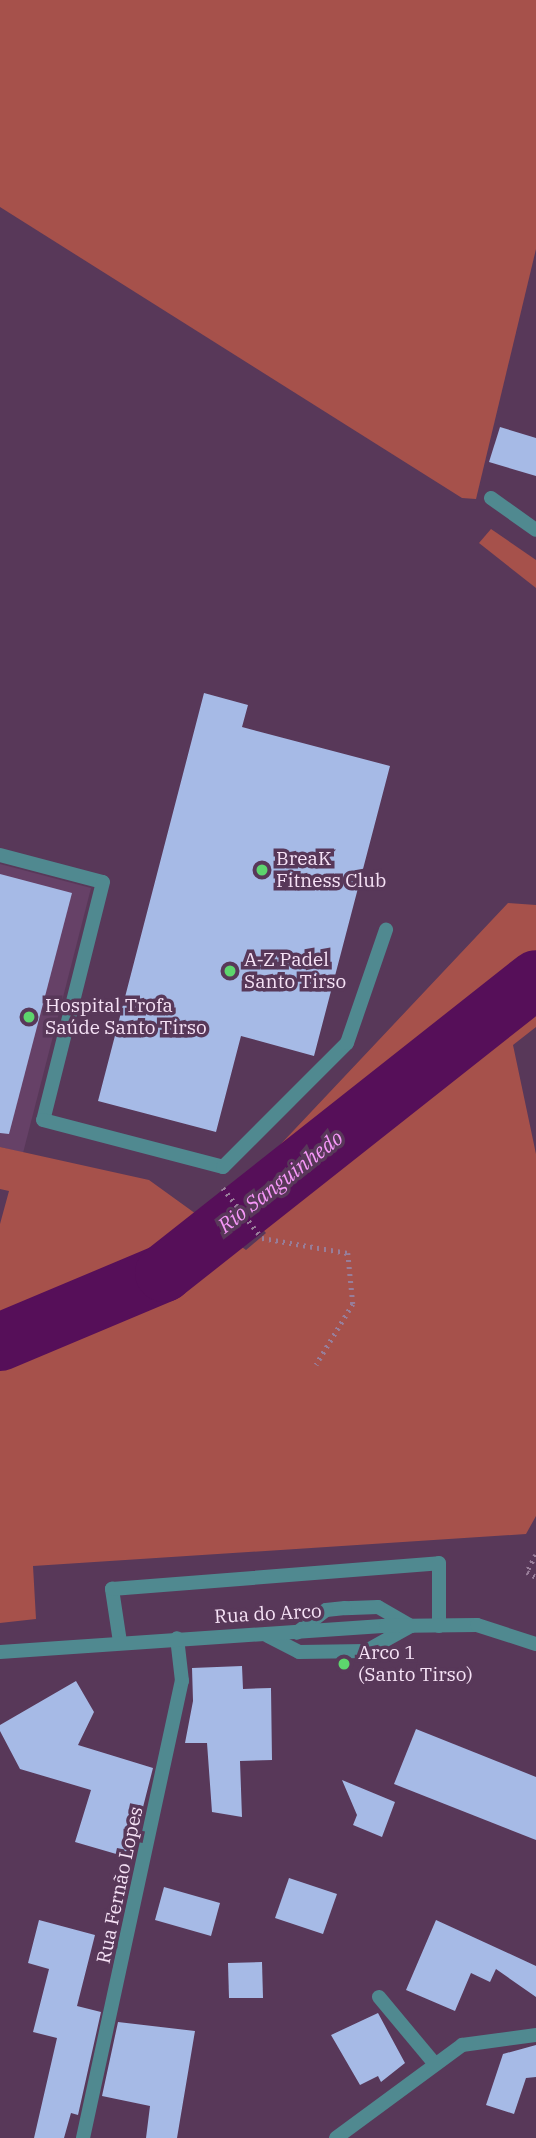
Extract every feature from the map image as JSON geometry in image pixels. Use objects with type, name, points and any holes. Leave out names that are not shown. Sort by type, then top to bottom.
[{"type":"street","points":[[491,498],[536,530]]},
{"type":"street","points":[[0,855],[103,882],[43,1120],[223,1167],[347,1043],[386,930]]},
{"type":"street","points":[[120,1642],[113,1588],[439,1563],[439,1626]]},
{"type":"street","points":[[297,1633],[326,1610],[345,1608],[378,1607],[411,1626]]},
{"type":"street","name":"Rua do Arco","points":[[0,1652],[177,1638],[477,1625],[536,1644]]},
{"type":"street","points":[[268,1636],[299,1652],[366,1651],[411,1626]]},
{"type":"street","name":"Rua Fernão Lopes","points":[[83,2138],[183,1681],[177,1638]]},
{"type":"street","points":[[379,1997],[434,2063]]},
{"type":"street","points":[[336,2138],[434,2063],[462,2045],[536,2035]]},
{"type":"path","points":[[230,1198],[262,1238],[348,1253],[353,1304],[316,1364]]},
{"type":"path","points":[[536,1555],[527,1572],[536,1577]]},
{"type":"shaded area","points":[[0,0],[536,0],[536,249],[476,499],[462,498],[0,207]]},
{"type":"shaded area","points":[[491,529],[536,560],[536,588],[479,543]]},
{"type":"shaded area","name":"Hospital Trofa Saúde Santo Tirso","points":[[0,864],[91,888],[23,1153],[0,1147]]},
{"type":"shaded area","points":[[508,903],[536,905],[536,1027],[513,1045],[536,1154],[536,1516],[526,1534],[33,1566],[36,1619],[0,1623],[0,1224],[9,1191],[0,1189],[0,1147],[149,1180],[246,1250],[266,1233],[237,1201],[246,1181]]},
{"type":"building","points":[[500,427],[536,438],[536,476],[489,462]]},
{"type":"building","points":[[204,693],[248,705],[242,727],[390,766],[314,1056],[241,1036],[216,1132],[98,1101]]},
{"type":"building","name":"Hospital Trofa Saúde Santo Tirso","points":[[0,874],[72,893],[9,1134],[0,1133]]},
{"type":"building","points":[[242,1666],[243,1689],[271,1688],[272,1760],[240,1761],[242,1817],[212,1812],[207,1743],[185,1743],[193,1701],[192,1668]]},
{"type":"building","points":[[76,1681],[94,1712],[78,1745],[153,1768],[130,1858],[75,1842],[91,1790],[20,1769],[0,1731],[0,1725]]},
{"type":"building","points":[[416,1729],[536,1777],[536,1840],[394,1784]]},
{"type":"building","points":[[342,1780],[395,1802],[382,1837],[353,1825],[357,1815]]},
{"type":"building","points":[[289,1878],[337,1894],[323,1934],[275,1918]]},
{"type":"building","points":[[164,1887],[220,1903],[211,1936],[155,1920]]},
{"type":"building","points":[[39,1920],[95,1935],[77,2006],[101,2012],[78,2115],[71,2113],[64,2138],[34,2138],[57,2038],[33,2032],[49,1969],[28,1963]]},
{"type":"building","points":[[436,1920],[536,1966],[536,1997],[496,1969],[490,1982],[471,1973],[455,2011],[406,1990]]},
{"type":"building","points":[[262,1962],[263,1998],[229,1998],[228,1963]]},
{"type":"building","points":[[378,2013],[405,2063],[381,2082],[378,2076],[360,2085],[331,2035]]},
{"type":"building","points":[[118,2022],[195,2031],[177,2138],[146,2138],[150,2106],[102,2096]]},
{"type":"building","points":[[536,2045],[536,2077],[526,2078],[514,2114],[486,2105],[503,2054]]},
{"type":"waterway","name":"Rio Sanguinhedo","points":[[0,1342],[164,1273],[536,979]]},
{"type":"place","name":"BreaK Fitness Club","points":[[262,870]]},
{"type":"place","name":"A-Z Padel Santo Tirso","points":[[230,971]]},
{"type":"place","name":"Hospital Trofa Saúde Santo Tirso","points":[[29,1017]]},
{"type":"place","name":"Arco 1 (Santo Tirso)","points":[[344,1664]]}]
